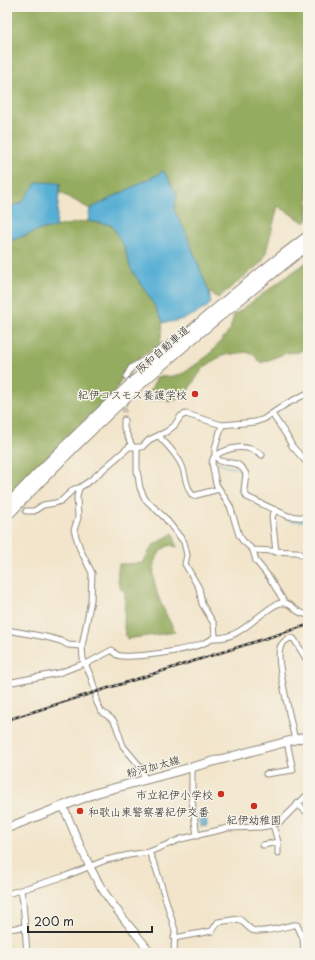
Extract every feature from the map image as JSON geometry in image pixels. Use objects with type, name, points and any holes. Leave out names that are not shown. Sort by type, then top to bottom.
[{"type":"highway","points":[[245,285],[308,228]]},
{"type":"highway","name":"阪和自動車道","points":[[7,505],[51,460],[169,350],[245,285],[308,236]]},
{"type":"highway","name":"阪和自動車道","points":[[7,516],[68,452],[168,359],[308,245]]},
{"type":"highway","points":[[228,309],[308,253]]},
{"type":"main road","name":"粉河加太線","points":[[7,828],[96,793],[308,736]]},
{"type":"main road","points":[[63,806],[89,866],[101,887],[113,905],[151,953]]},
{"type":"street","points":[[126,377],[131,368],[151,356],[166,344]]},
{"type":"street","points":[[26,511],[34,511],[43,505],[55,503],[61,500],[74,489],[79,488],[91,480],[129,447],[142,447],[149,440],[166,432],[174,426],[181,416],[186,414],[222,425],[255,422],[264,419],[286,404],[308,393]]},
{"type":"street","points":[[272,414],[292,446],[308,464]]},
{"type":"street","points":[[124,420],[124,428],[134,447],[140,488],[145,499],[165,518],[184,542],[187,555],[185,564],[199,588],[202,604],[214,624],[214,638]]},
{"type":"street","points":[[222,425],[212,463],[216,484],[230,506],[239,535],[253,550],[256,561],[269,577],[285,603],[301,614],[308,614]]},
{"type":"street","points":[[158,435],[179,460],[186,486],[193,496],[219,488]]},
{"type":"street","points":[[215,456],[222,451],[246,447],[255,450],[262,455]]},
{"type":"street","points":[[215,456],[220,461],[236,464],[243,469],[246,474],[244,490],[247,497],[288,516],[308,518]]},
{"type":"street","points":[[79,488],[77,497],[78,518],[74,530],[80,549],[92,573],[91,600],[82,646],[83,659],[96,694],[96,701],[101,711],[116,725],[123,746],[139,765],[145,779]]},
{"type":"street","points":[[276,510],[272,516],[276,552]]},
{"type":"street","points":[[253,550],[297,552],[308,558]]},
{"type":"street","points":[[7,683],[60,673],[112,650],[116,655],[141,656],[192,648],[211,641],[214,638],[235,635],[271,607],[285,603]]},
{"type":"street","points":[[7,630],[46,637],[61,641],[68,645],[82,646]]},
{"type":"street","points":[[266,774],[293,770],[289,716],[281,670],[279,652],[280,646],[284,641],[290,638],[294,639],[308,662]]},
{"type":"street","points":[[192,767],[192,800],[197,836]]},
{"type":"street","points":[[7,894],[21,891],[66,876],[106,860],[149,852],[181,839],[228,828],[273,825],[281,821],[308,794]]},
{"type":"street","points":[[297,804],[308,813]]},
{"type":"street","points":[[273,825],[278,842],[278,853]]},
{"type":"street","points":[[263,845],[278,842]]},
{"type":"street","points":[[149,852],[156,868],[175,930],[174,953]]},
{"type":"street","points":[[21,891],[27,953]]},
{"type":"street","points":[[174,938],[212,931],[218,922],[240,919],[255,931],[297,925],[303,938],[304,953]]},
{"type":"street","points":[[7,929],[25,927]]},
{"type":"green space","points":[[7,7],[308,7],[308,220],[305,223],[278,206],[262,262],[218,298],[209,292],[186,233],[174,210],[177,195],[164,171],[90,209],[59,192],[60,183],[21,203],[7,208]]},
{"type":"green space","points":[[88,221],[112,225],[124,246],[131,269],[149,296],[163,322],[160,344],[128,365],[115,392],[10,493],[7,492],[7,242],[43,229]]},
{"type":"green space","points":[[308,261],[308,346],[299,352],[286,353],[261,363],[254,355],[247,352],[225,355],[203,368],[185,395],[168,402],[164,398],[158,400],[145,400],[157,377],[175,376],[184,373],[209,355],[230,330],[234,315]]},
{"type":"green space","points":[[173,533],[177,547],[170,545],[161,551],[155,562],[154,582],[161,603],[175,632],[127,639],[124,629],[125,593],[120,587],[118,580],[119,564],[143,563],[152,546]]},
{"type":"water","points":[[164,171],[177,195],[174,210],[186,233],[209,292],[211,303],[202,310],[182,320],[168,322],[163,322],[149,296],[131,269],[124,246],[112,225],[88,221],[90,209]]},
{"type":"water","points":[[37,182],[60,183],[56,227],[43,229],[7,242],[7,208],[21,203]]},
{"type":"water","points":[[206,812],[207,826],[200,827],[198,813]]},
{"type":"waterway","points":[[217,462],[228,467],[236,468],[242,473],[240,490],[244,498]]},
{"type":"waterway","points":[[258,505],[272,513]]},
{"type":"waterway","points":[[275,514],[291,521],[308,522]]},
{"type":"tunnel","points":[[124,420],[125,400]]},
{"type":"railway","points":[[7,720],[308,625]]},
{"type":"place","name":"紀伊コスモス養護学校","points":[[195,394]]},
{"type":"place","name":"市立紀伊小学校","points":[[221,794]]},
{"type":"place","name":"紀伊幼稚園","points":[[254,806]]},
{"type":"place","name":"和歌山東警察署紀伊交番","points":[[80,811]]}]
